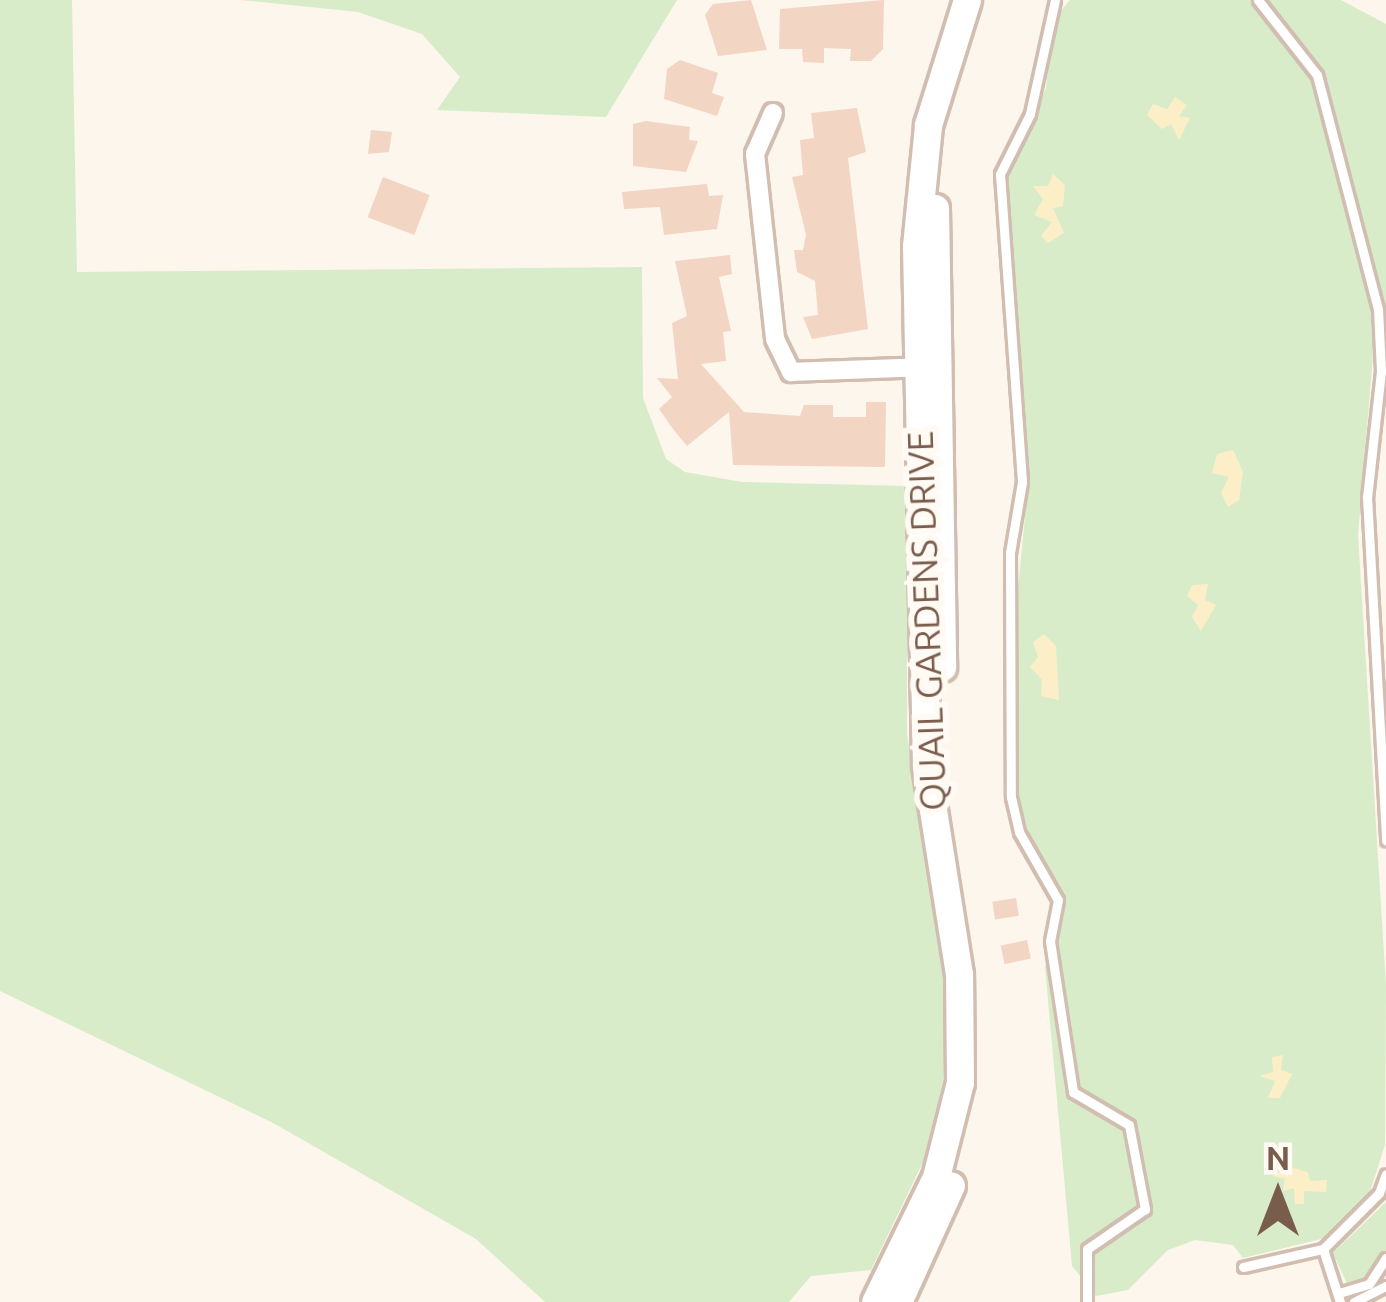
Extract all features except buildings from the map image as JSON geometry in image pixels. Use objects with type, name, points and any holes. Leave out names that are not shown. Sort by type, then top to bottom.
[{"type":"main road","name":"QUAIL GARDENS DRIVE","points":[[898,1302],[966,1142],[981,1041],[943,750],[921,168],[967,0]]},
{"type":"main road","name":"QUAIL GARDENS DRIVE","points":[[876,1302],[945,1151],[963,1042],[926,765],[927,367],[937,182],[985,0]]},
{"type":"street","points":[[773,113],[755,154],[775,339],[790,372],[927,367]]},
{"type":"lane","points":[[1055,0],[1030,114],[1000,175],[1022,482],[1010,553],[1011,796],[1019,832],[1058,900],[1050,941],[1073,1092],[1129,1125],[1145,1209],[1087,1249],[1087,1302]]},
{"type":"lane","points":[[1258,0],[1317,75],[1378,309],[1382,370],[1366,497],[1386,840]]},
{"type":"lane","points":[[1244,1267],[1324,1249],[1383,1194],[1386,1174]]},
{"type":"lane","points":[[1324,1249],[1340,1298],[1369,1284],[1386,1258]]},
{"type":"lane","points":[[1354,1302],[1386,1286]]},
{"type":"green space","points":[[0,0],[72,0],[77,272],[642,267],[643,398],[666,459],[685,472],[742,482],[907,486],[907,734],[944,979],[946,1069],[923,1162],[871,1270],[811,1276],[789,1302],[545,1302],[476,1239],[275,1124],[0,991]]},
{"type":"green space","points":[[241,0],[677,0],[606,117],[437,110],[460,77],[422,34],[358,12]]},
{"type":"green space","points":[[1070,0],[1341,0],[1386,24],[1386,312],[1376,320],[1358,535],[1386,985],[1385,1145],[1369,1195],[1325,1238],[1243,1258],[1233,1245],[1195,1240],[1168,1250],[1128,1290],[1096,1296],[1072,1266],[1045,967],[1058,902],[1016,801],[1010,671],[1027,496],[1006,181],[1046,88],[1053,20]]},
{"type":"green space","points":[[1386,1202],[1386,1253],[1366,1280],[1348,1286],[1333,1253]]},
{"type":"sand","points":[[1175,97],[1187,105],[1179,116],[1190,118],[1179,140],[1171,124],[1162,129],[1147,115],[1153,104],[1167,109]]},
{"type":"sand","points":[[1053,174],[1065,185],[1063,206],[1053,208],[1064,233],[1048,243],[1041,236],[1052,222],[1034,215],[1043,199],[1033,186],[1048,186]]},
{"type":"sand","points":[[1233,450],[1243,472],[1239,500],[1228,507],[1221,493],[1229,477],[1212,473],[1217,454]]},
{"type":"sand","points":[[1208,584],[1205,600],[1216,605],[1201,631],[1192,617],[1198,605],[1187,596],[1192,585]]},
{"type":"sand","points":[[1044,634],[1056,646],[1059,700],[1041,696],[1042,680],[1030,667],[1038,657],[1033,642]]},
{"type":"sand","points":[[1283,1055],[1281,1070],[1292,1074],[1280,1098],[1268,1098],[1275,1081],[1259,1076],[1273,1072],[1272,1057]]},
{"type":"sand","points":[[1290,1167],[1308,1172],[1310,1181],[1327,1180],[1326,1192],[1304,1191],[1304,1204],[1295,1204],[1294,1188],[1283,1191],[1285,1179],[1272,1176]]}]
